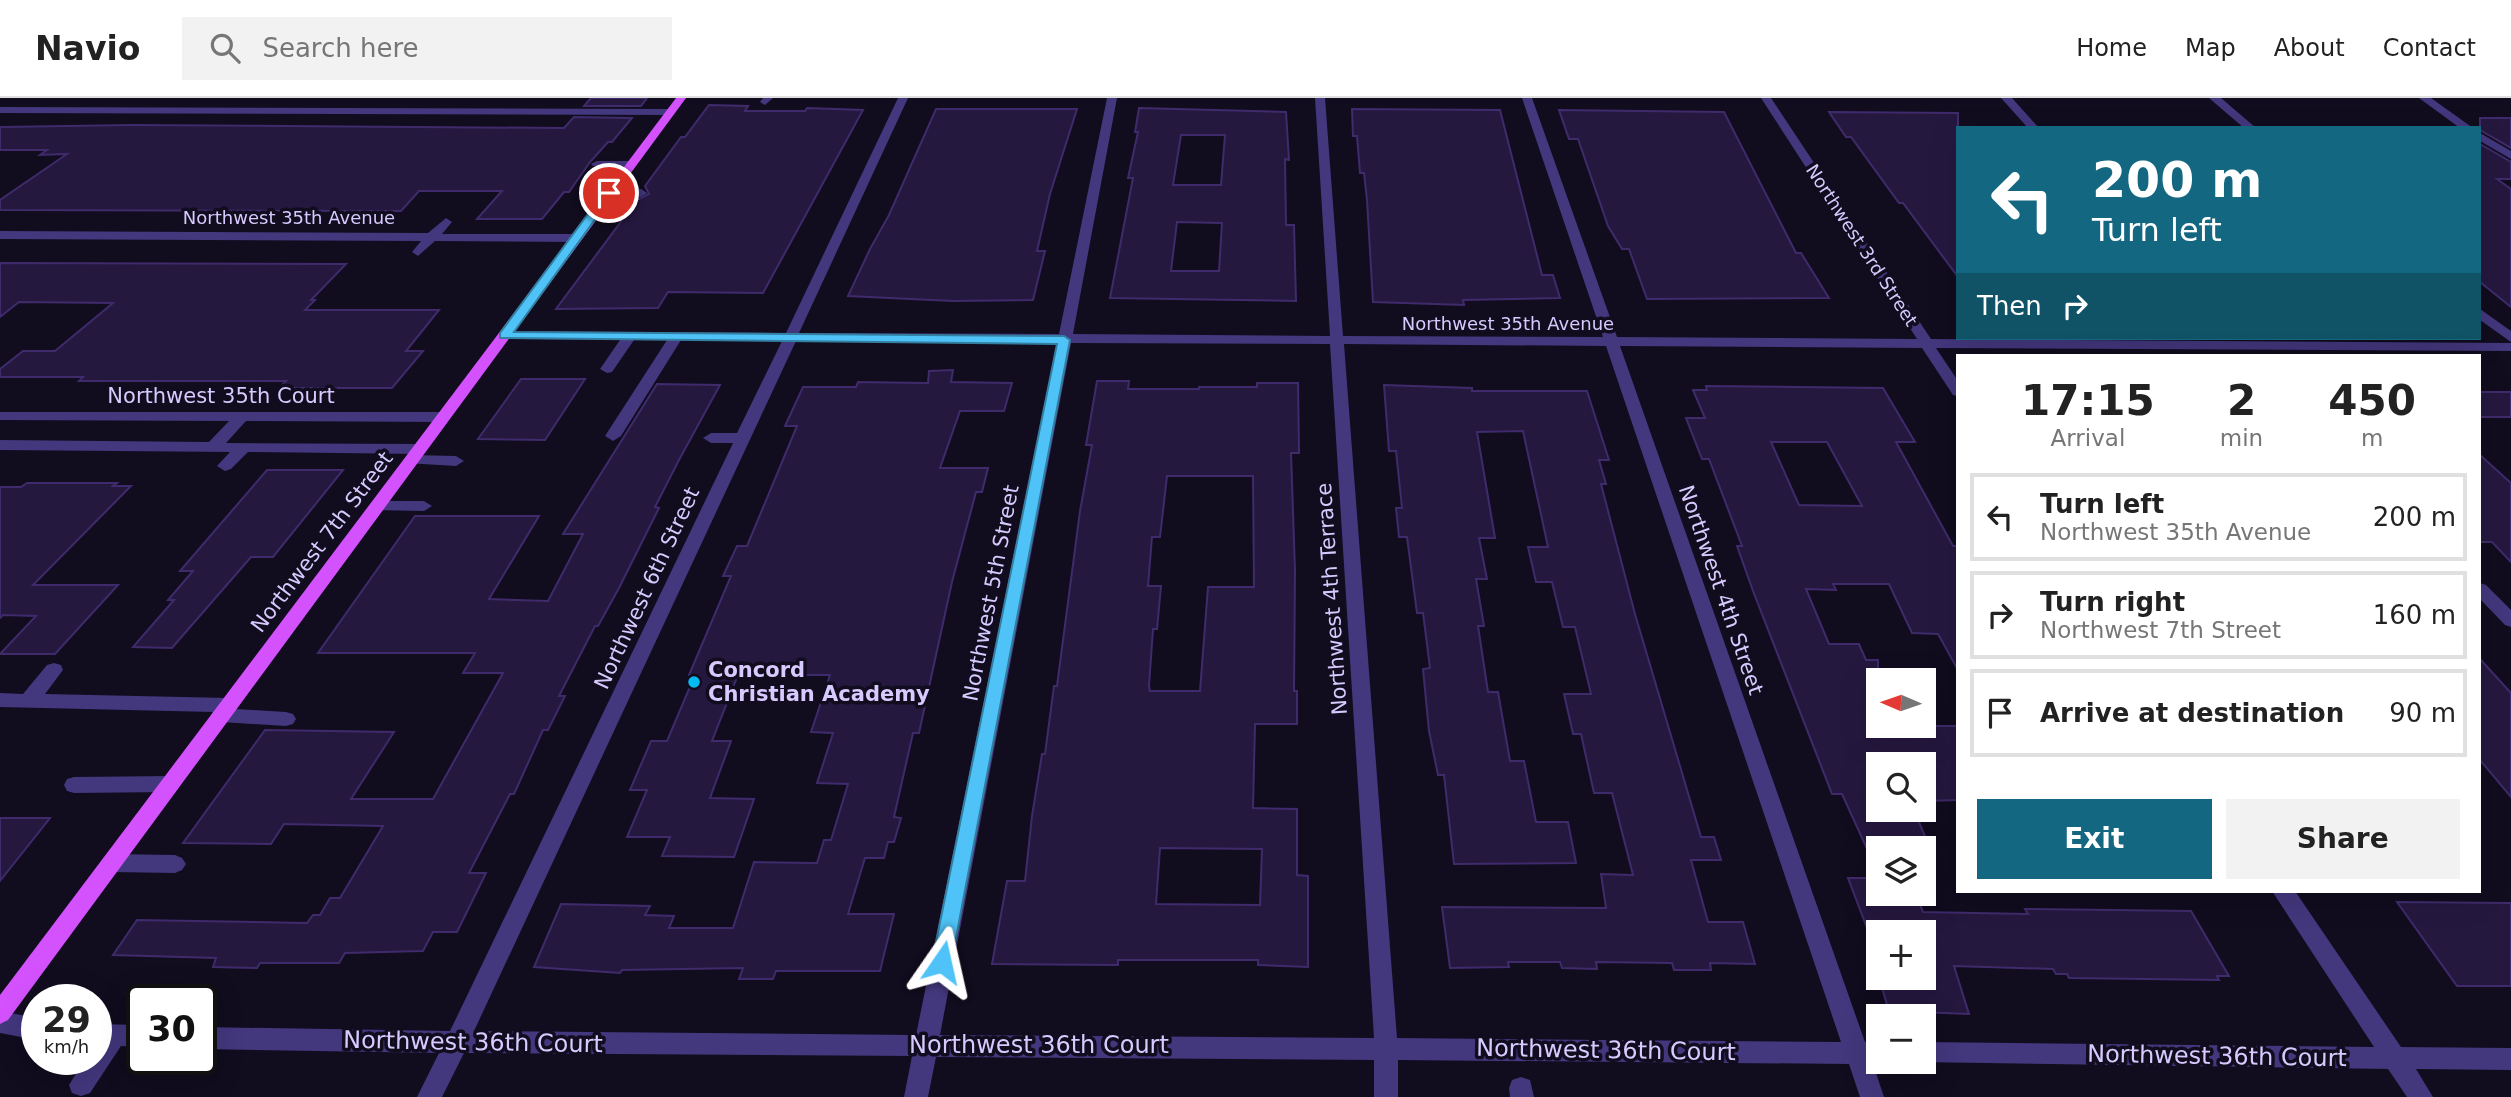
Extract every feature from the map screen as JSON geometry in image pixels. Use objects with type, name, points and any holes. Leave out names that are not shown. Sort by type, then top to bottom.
[{"type":"main road","name":"Northwest 7th Street","points":[[0,1013],[675,105]]},
{"type":"street","name":"Northwest 6th Street","points":[[429,1097],[904,98]]},
{"type":"street","name":"Northwest 5th Street","points":[[916,1097],[1112,98]]},
{"type":"street","name":"Northwest 4th Terrace","points":[[1320,98],[1386,1048],[1386,1097]]},
{"type":"street","name":"Northwest 4th Street","points":[[1527,98],[1866,1053]]},
{"type":"street","name":"Northwest 3rd Street","points":[[1766,98],[1956,389]]},
{"type":"street","points":[[2006,98],[2032,126]]},
{"type":"street","points":[[2214,98],[2249,126]]},
{"type":"street","points":[[2424,98],[2465,126]]},
{"type":"street","points":[[511,112],[521,101]]},
{"type":"street","points":[[0,110],[511,112],[675,105]]},
{"type":"street","points":[[2481,137],[2511,156]]},
{"type":"street","points":[[597,164],[630,164]]},
{"type":"street","points":[[609,193],[641,193]]},
{"type":"street","points":[[418,252],[446,222]]},
{"type":"street","points":[[393,237],[406,223]]},
{"type":"street","name":"Northwest 35th Avenue","points":[[0,235],[577,238]]},
{"type":"street","points":[[468,250],[481,237]]},
{"type":"street","points":[[2481,314],[2511,338]]},
{"type":"street","name":"Northwest 35th Avenue","points":[[505,335],[2511,347]]},
{"type":"street","points":[[607,369],[629,337]]},
{"type":"street","points":[[613,436],[676,337]]},
{"type":"street","name":"Northwest 35th Court","points":[[0,416],[443,417]]},
{"type":"street","points":[[64,445],[96,416]]},
{"type":"street","points":[[213,447],[241,417]]},
{"type":"street","points":[[711,439],[743,438]]},
{"type":"street","points":[[0,445],[213,447],[415,454],[456,461]]},
{"type":"street","points":[[225,466],[243,448]]},
{"type":"street","points":[[377,506],[424,506]]},
{"type":"street","points":[[2481,590],[2511,621]]},
{"type":"street","points":[[10,704],[54,670]]},
{"type":"street","points":[[10,704],[225,710],[286,719]]},
{"type":"street","points":[[74,785],[170,784]]},
{"type":"street","points":[[111,863],[175,864]]},
{"type":"street","points":[[2284,893],[2421,1097]]},
{"type":"street","points":[[0,1022],[21,1026]]},
{"type":"street","name":"Northwest 36th Court","points":[[217,1038],[1866,1053]]},
{"type":"street","name":"Northwest 36th Court","points":[[1936,1053],[2511,1059]]},
{"type":"street","name":"Northwest 4th Street","points":[[1869,1074],[1872,1097]]},
{"type":"street","points":[[81,1085],[86,1075]]},
{"type":"building","points":[[591,98],[647,98],[641,106],[584,106]]},
{"type":"building","points":[[709,105],[748,106],[745,111],[805,111],[807,108],[863,110],[763,293],[668,292],[658,308],[556,309],[637,200],[649,194],[645,186],[681,137],[685,137]]},
{"type":"building","points":[[1139,108],[1286,112],[1289,160],[1285,159],[1286,225],[1294,225],[1296,301],[1110,298],[1133,178],[1128,178],[1138,132],[1135,132]],"holes":[[[1181,135],[1225,135],[1221,185],[1173,185]],[[1177,222],[1222,223],[1219,271],[1171,271]]]},
{"type":"building","points":[[936,109],[1077,109],[1050,194],[1037,251],[1045,251],[1033,300],[953,301],[848,296],[889,215]]},
{"type":"building","points":[[1352,109],[1500,110],[1542,275],[1553,275],[1560,298],[1463,300],[1464,305],[1373,302],[1367,200],[1364,173],[1360,173],[1357,136],[1353,136]]},
{"type":"building","points":[[1559,110],[1724,112],[1796,253],[1801,253],[1829,298],[1647,299],[1629,249],[1622,249],[1608,226],[1578,139],[1569,139]]},
{"type":"building","points":[[1829,112],[1958,113],[1956,274],[1851,137],[1846,137]]},
{"type":"building","points":[[574,117],[632,118],[612,142],[608,142],[590,162],[569,192],[564,192],[542,219],[477,219],[502,191],[419,191],[401,211],[0,210],[0,200],[67,154],[40,155],[47,150],[0,150],[0,127],[132,125],[564,128]]},
{"type":"building","points":[[2480,118],[2511,118],[2511,148],[2481,131]]},
{"type":"building","points":[[2481,145],[2511,162],[2511,179],[2497,179],[2511,189],[2511,307],[2481,283]]},
{"type":"building","points":[[0,263],[346,264],[311,300],[315,300],[305,310],[439,310],[406,351],[423,351],[392,388],[279,388],[286,381],[79,381],[83,377],[0,377],[0,369],[23,351],[55,351],[113,303],[19,302],[0,317]]},
{"type":"building","points":[[953,370],[951,382],[1012,383],[1004,411],[960,411],[940,468],[988,468],[982,492],[976,492],[952,582],[919,733],[913,733],[894,817],[901,818],[894,842],[888,842],[884,858],[865,858],[848,914],[894,914],[880,971],[776,971],[773,979],[739,979],[743,968],[622,970],[620,973],[534,967],[561,904],[650,906],[645,915],[674,916],[669,928],[733,928],[754,862],[817,863],[824,840],[831,840],[848,784],[817,783],[833,733],[811,732],[830,675],[738,675],[712,741],[731,741],[710,798],[754,799],[734,857],[662,856],[670,837],[627,837],[647,790],[630,790],[651,741],[667,741],[695,675],[689,675],[731,576],[723,576],[737,546],[747,546],[797,426],[785,426],[803,387],[856,387],[858,382],[928,383],[929,371]]},
{"type":"building","points":[[521,379],[585,379],[545,440],[478,439]]},
{"type":"building","points":[[1097,381],[1129,381],[1128,389],[1257,387],[1257,383],[1298,383],[1299,453],[1291,453],[1295,570],[1294,691],[1297,691],[1297,724],[1255,724],[1253,808],[1297,809],[1297,875],[1308,876],[1308,967],[1258,965],[1258,960],[1118,960],[1118,965],[992,964],[1007,881],[1025,881],[1032,816],[1042,754],[1045,754],[1054,686],[1057,686],[1080,511],[1092,445],[1086,445]],"holes":[[[1167,476],[1253,476],[1254,587],[1208,587],[1200,691],[1150,691],[1149,686],[1153,629],[1157,629],[1161,586],[1148,586],[1152,537],[1160,537]],[[1160,848],[1262,849],[1260,905],[1156,904]]]},
{"type":"building","points":[[657,384],[720,385],[655,507],[659,508],[619,588],[598,626],[595,626],[559,696],[565,696],[548,730],[543,730],[514,794],[510,794],[469,873],[486,873],[457,932],[433,932],[423,951],[345,953],[339,963],[260,963],[257,968],[213,967],[216,958],[113,955],[137,920],[307,923],[313,915],[320,915],[330,898],[340,898],[383,826],[284,824],[271,844],[183,843],[265,730],[394,732],[351,799],[433,799],[503,673],[463,673],[475,653],[318,653],[415,516],[539,516],[489,599],[548,601],[583,534],[563,534]]},
{"type":"building","points":[[1384,385],[1472,388],[1472,391],[1587,391],[1609,460],[1599,460],[1606,484],[1601,484],[1635,614],[1701,837],[1714,837],[1721,860],[1691,860],[1708,922],[1743,922],[1755,964],[1710,963],[1711,970],[1674,970],[1672,963],[1596,962],[1597,969],[1562,968],[1560,962],[1508,962],[1509,967],[1450,968],[1442,907],[1606,908],[1601,874],[1633,875],[1612,793],[1594,793],[1581,734],[1573,734],[1564,694],[1591,694],[1575,627],[1563,627],[1552,582],[1536,582],[1528,547],[1548,547],[1523,431],[1477,432],[1495,538],[1479,538],[1487,579],[1476,579],[1484,626],[1478,626],[1488,692],[1498,692],[1510,761],[1524,761],[1536,822],[1568,822],[1576,863],[1454,864],[1444,775],[1438,775],[1429,731],[1423,669],[1430,668],[1423,613],[1417,613],[1407,537],[1399,537],[1396,508],[1402,508],[1396,451],[1389,451]]},
{"type":"building","points":[[1706,386],[1883,388],[1915,442],[1896,442],[1953,546],[1956,546],[1956,666],[1938,634],[1912,633],[1889,584],[1833,584],[1836,590],[1806,589],[1829,644],[1859,644],[1866,660],[1878,660],[1878,668],[1866,668],[1866,738],[1936,738],[1936,726],[1956,726],[1956,800],[1936,801],[1936,752],[1866,752],[1866,822],[1919,822],[1925,836],[1866,836],[1866,847],[1842,794],[1832,794],[1753,591],[1737,546],[1742,546],[1709,459],[1702,459],[1686,418],[1705,418],[1693,390],[1707,390]],"holes":[[[1771,442],[1827,442],[1862,506],[1799,505]]]},
{"type":"building","points":[[2481,392],[2511,392],[2511,417],[2481,417]]},
{"type":"building","points":[[2481,456],[2511,483],[2511,562],[2492,542],[2481,542]]},
{"type":"building","points":[[267,470],[343,470],[273,557],[251,557],[172,648],[133,647],[174,600],[168,600],[193,571],[180,571]]},
{"type":"building","points":[[27,483],[117,483],[113,486],[131,486],[33,585],[118,585],[55,654],[0,654],[36,616],[3,615],[0,618],[0,487],[21,487]]},
{"type":"building","points":[[2481,660],[2511,693],[2511,797],[2481,761]]},
{"type":"building","points":[[0,818],[50,818],[0,881]]},
{"type":"building","points":[[1848,878],[1866,878],[1866,906],[1921,906],[1923,912],[2028,914],[2025,909],[2191,911],[2229,976],[2217,976],[2219,980],[2069,978],[2067,974],[2056,974],[2053,969],[1954,966],[1969,1014],[1936,1013],[1936,1004],[1887,1004],[1883,990],[1936,990],[1936,920],[1866,920],[1866,925]]},
{"type":"building","points":[[2397,902],[2511,903],[2511,986],[2457,986]]},
{"type":"place","name":"Concord Christian Academy","points":[[694,682]]},
{"type":"route","points":[[609,193],[505,335],[1064,340],[942,962]]}]
